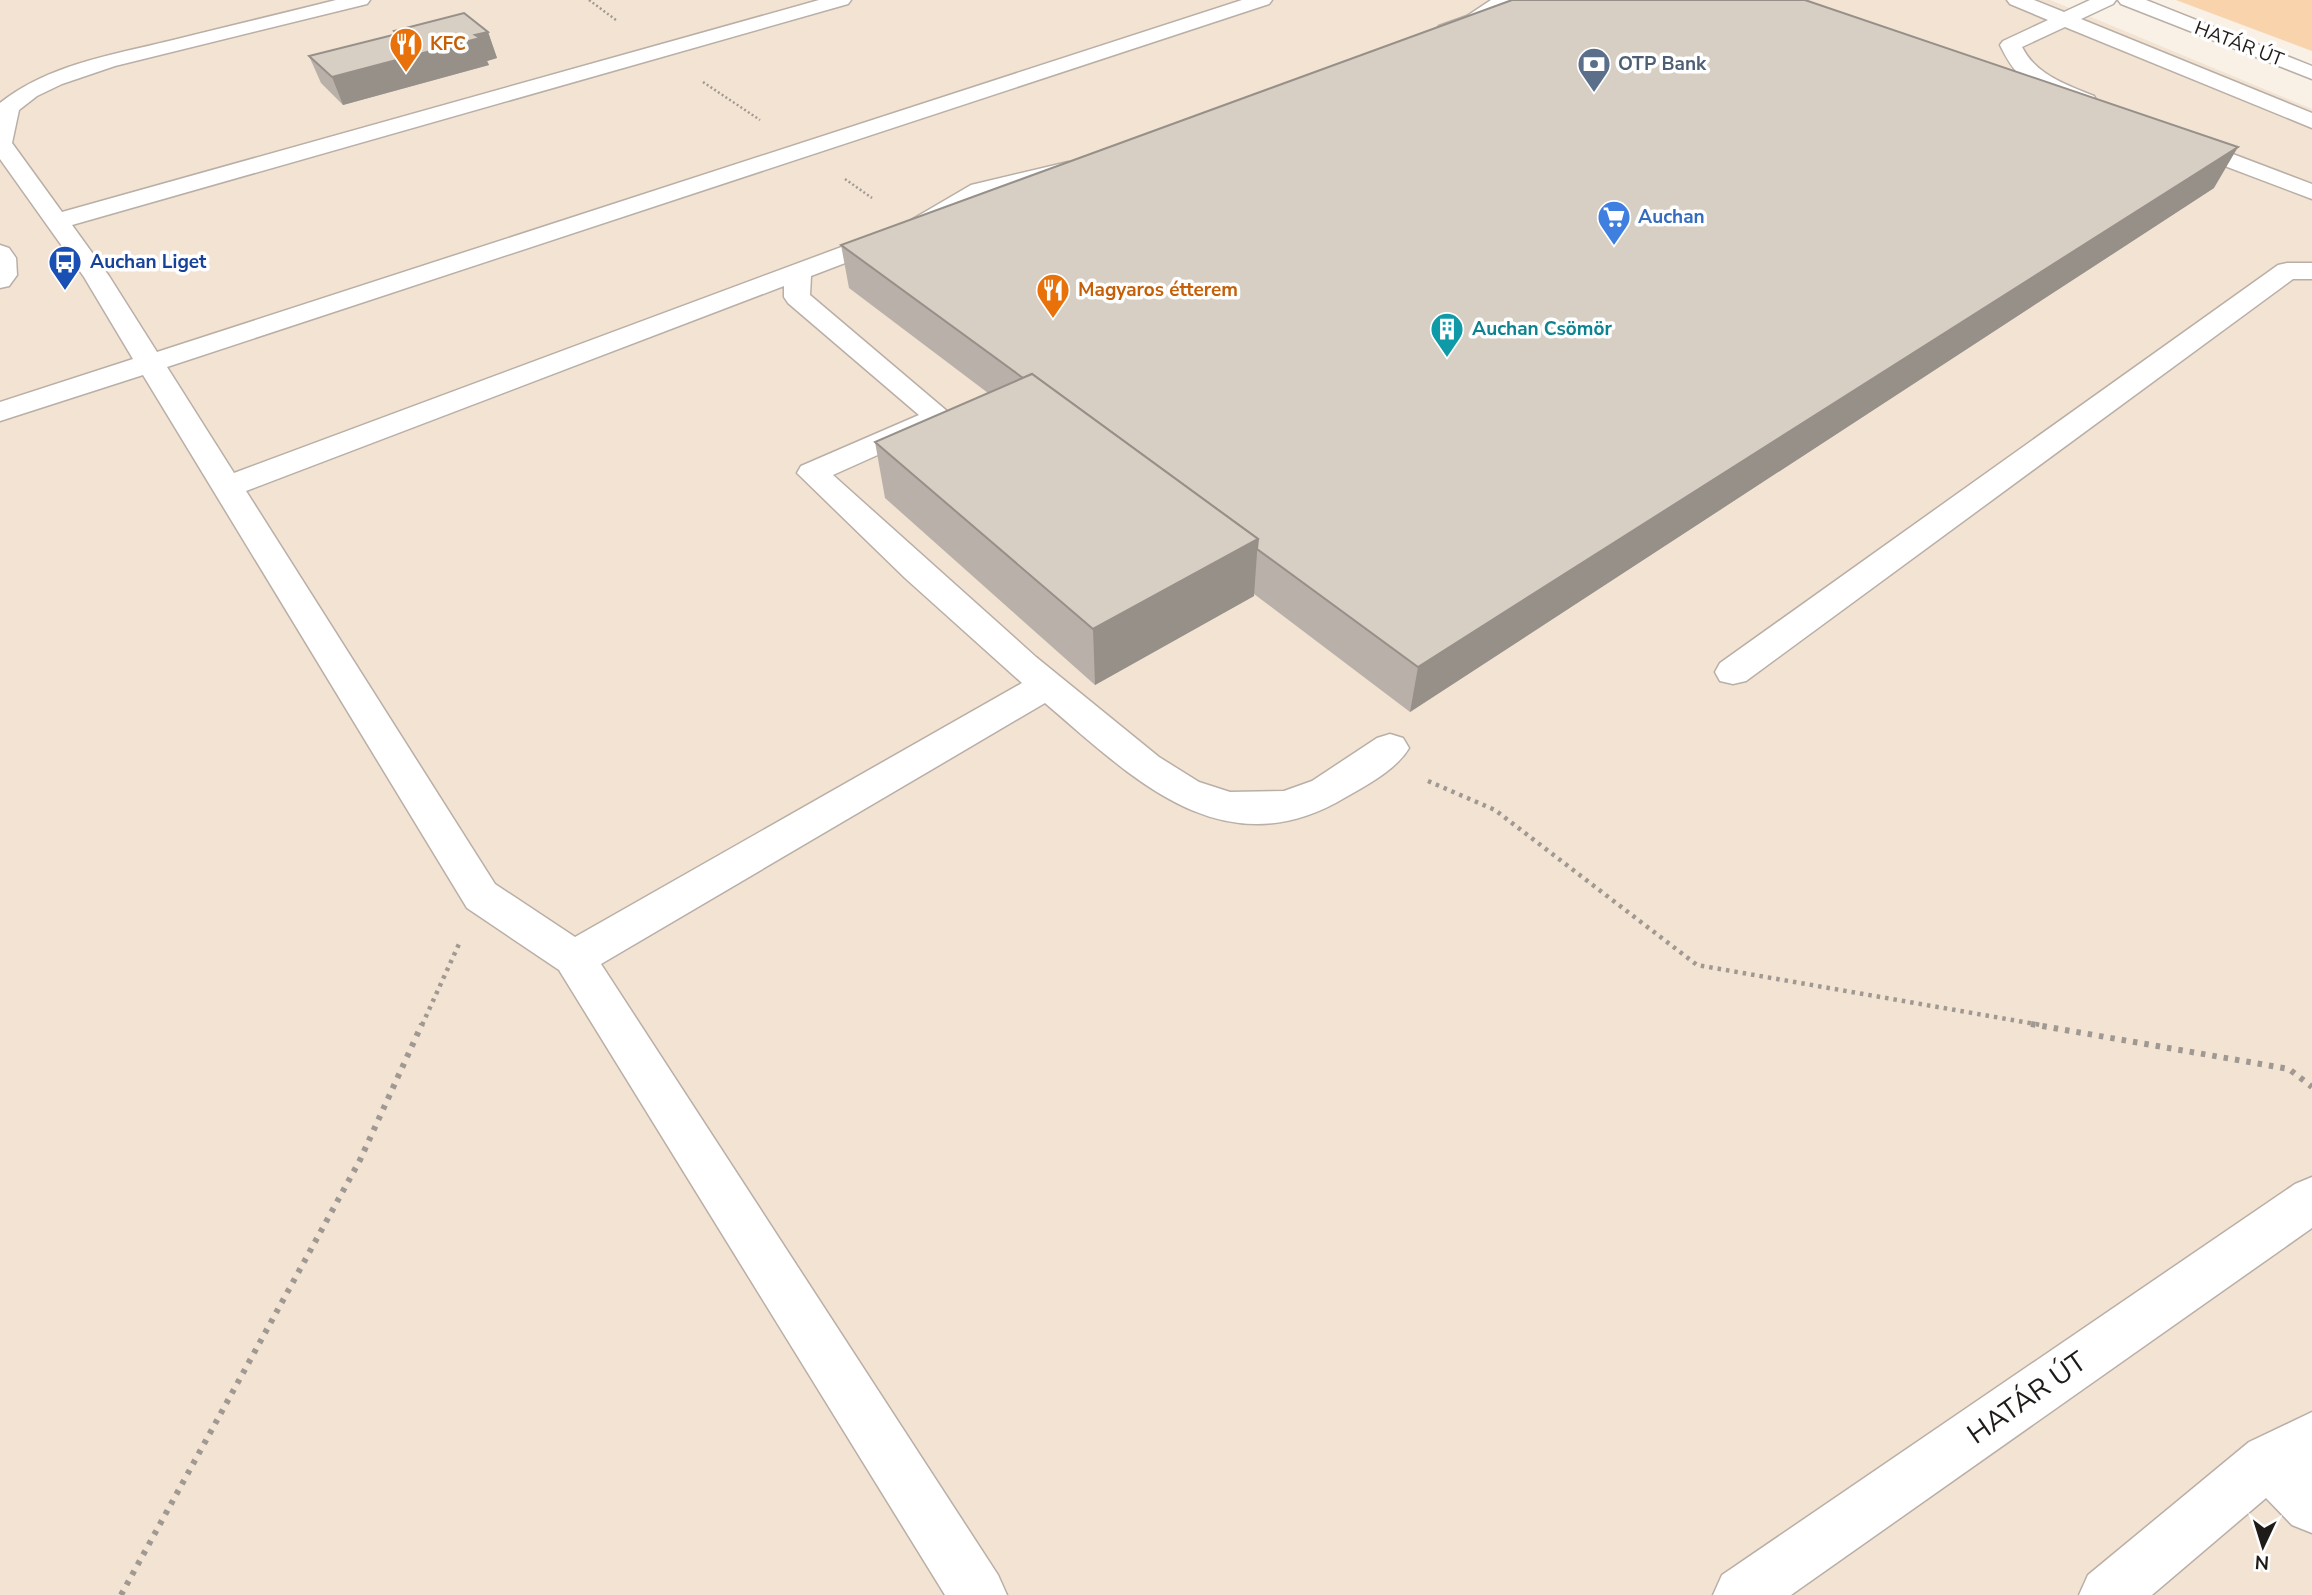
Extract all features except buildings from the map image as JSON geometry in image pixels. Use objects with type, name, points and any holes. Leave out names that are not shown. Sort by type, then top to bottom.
[{"type":"street","points":[[13,78],[43,66],[303,0]]},
{"type":"street","points":[[360,0],[108,62],[54,79],[29,91],[8,108],[0,143],[96,276],[481,896],[575,958],[978,1595]]},
{"type":"street","points":[[57,221],[841,0]]},
{"type":"street","points":[[0,412],[1262,0]]},
{"type":"street","points":[[1419,40],[1474,20],[1504,0]]},
{"type":"street","points":[[2017,0],[2312,121]]},
{"type":"street","points":[[1987,57],[2106,0]]},
{"type":"street","name":"HATÁR ÚT","points":[[2128,0],[2312,73]]},
{"type":"street","points":[[2010,45],[2015,59],[2039,79],[2109,111]]},
{"type":"street","points":[[2159,132],[2247,169],[2312,192]]},
{"type":"street","points":[[227,487],[915,228],[980,190],[1088,163]]},
{"type":"street","points":[[0,253],[4,275],[0,280]]},
{"type":"street","points":[[798,271],[797,297],[939,417],[812,473],[953,606],[1046,686],[1169,783],[1202,800],[1247,807],[1284,806],[1317,797],[1375,758]]},
{"type":"street","points":[[1733,672],[2287,271],[2312,271]]},
{"type":"street","points":[[575,958],[1046,686]]},
{"type":"street","name":"HATÁR ÚT","points":[[1742,1595],[2312,1200]]},
{"type":"street","points":[[2108,1595],[2290,1450],[2312,1505]]},
{"type":"path","points":[[1375,758],[1495,810],[1697,965],[2289,1069],[2312,1087]]},
{"type":"path","points":[[121,1595],[360,1160],[481,896]]},
{"type":"shaded area","points":[[0,0],[2050,0],[2312,109],[2312,1595],[0,1595]]},
{"type":"shaded area","points":[[2176,0],[2312,0],[2312,51]]},
{"type":"place","name":"KFC","points":[[406,74]]},
{"type":"place","name":"OTP Bank","points":[[1594,94]]},
{"type":"place","name":"Auchan","points":[[1614,247]]},
{"type":"place","name":"Auchan Liget","points":[[65,292]]},
{"type":"place","name":"Magyaros étterem","points":[[1053,320]]},
{"type":"place","name":"Auchan Csömör","points":[[1447,359]]}]
